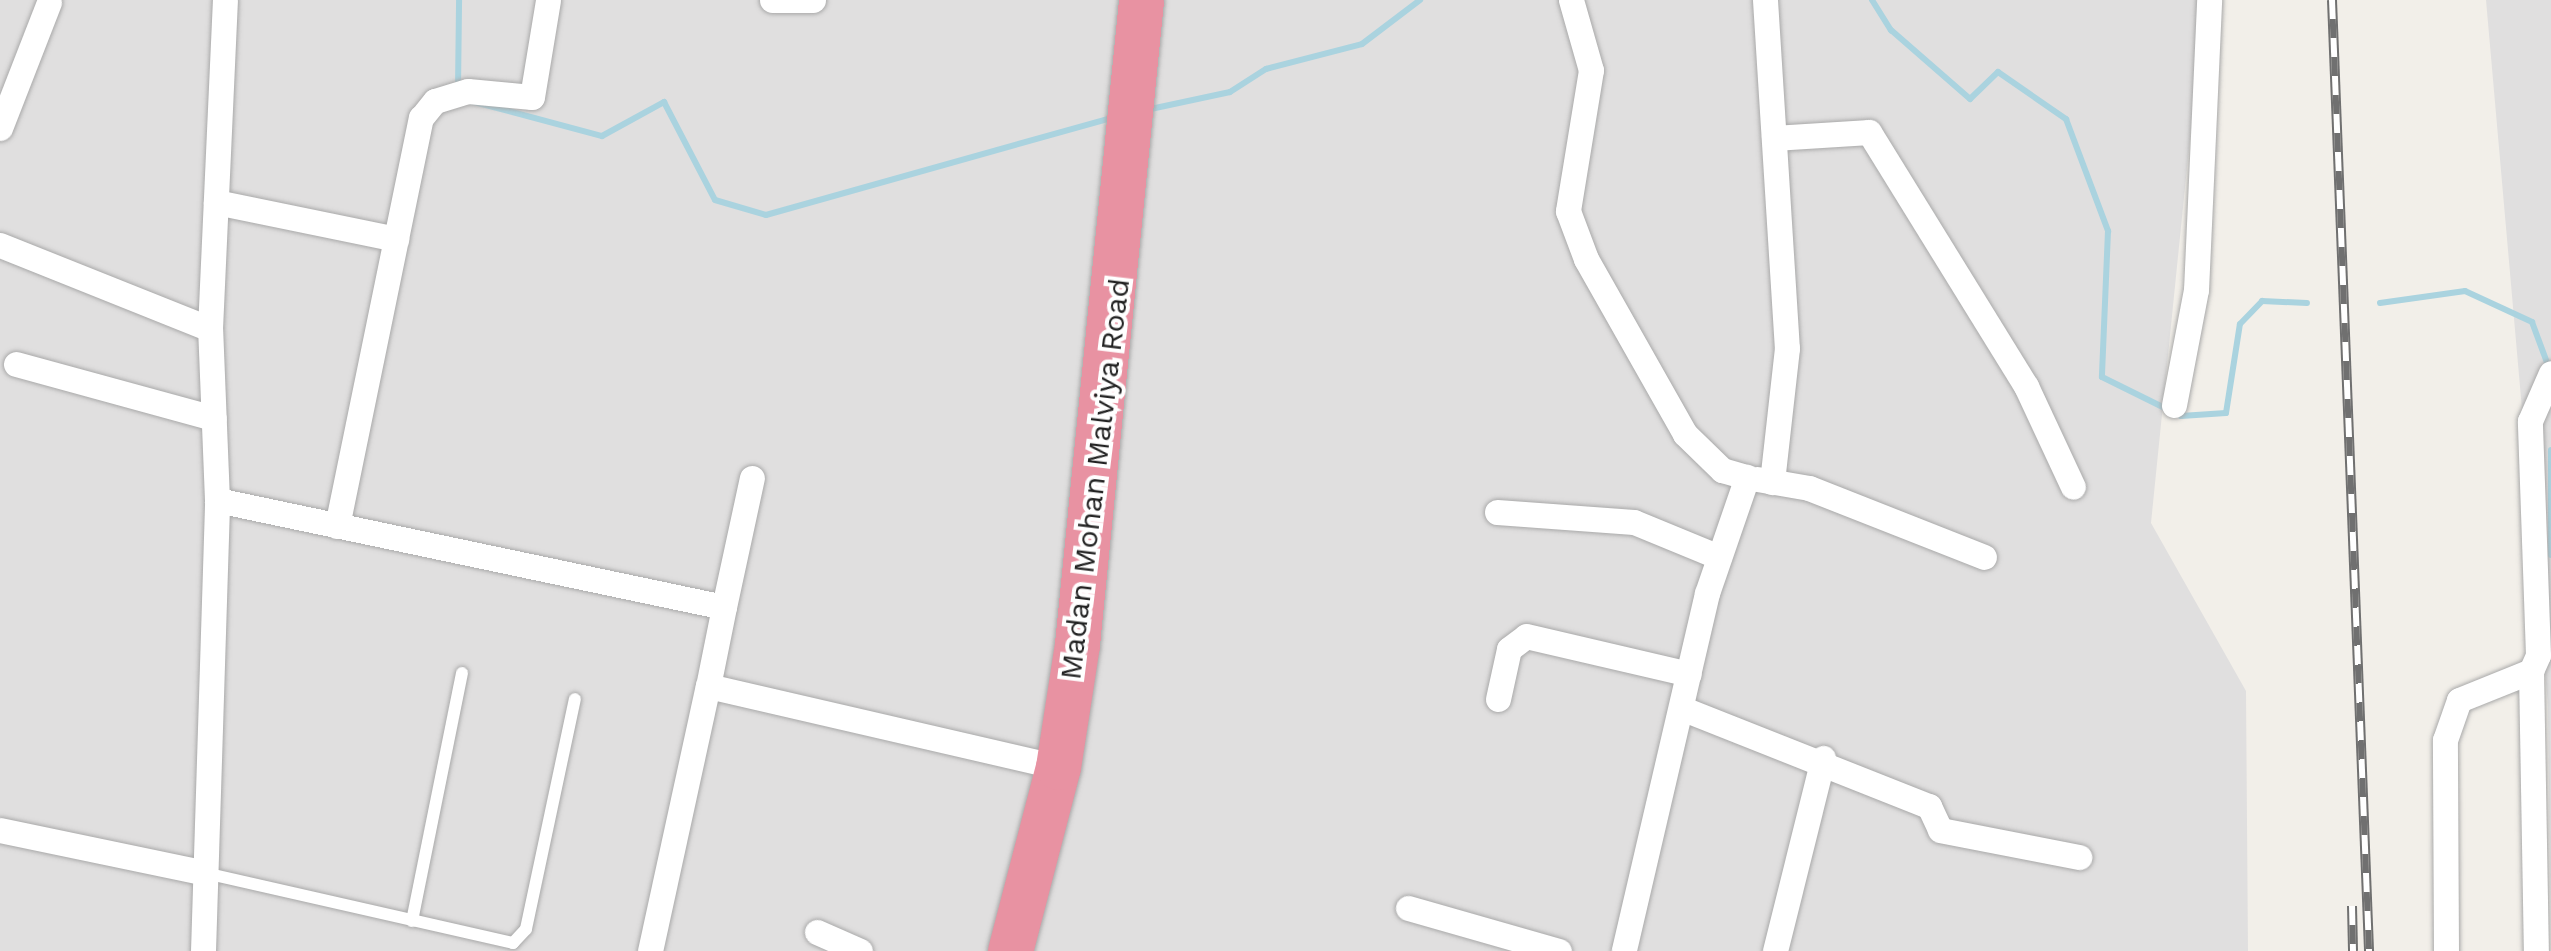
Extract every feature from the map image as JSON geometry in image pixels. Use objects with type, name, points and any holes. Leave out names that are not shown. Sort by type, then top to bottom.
[{"type":"highway","name":"Madan Mohan Malviya Road","points":[[1142,0],[1145,86]]},
{"type":"highway","name":"Madan Mohan Malviya Road","points":[[1035,951],[1078,789],[1145,86],[1157,0]]},
{"type":"highway","name":"Madan Mohan Malviya Road","points":[[1010,951],[1058,767],[1140,163]]},
{"type":"street","points":[[203,951],[217,500],[210,329],[225,0]]},
{"type":"street","points":[[337,526],[421,118],[459,93],[522,100],[538,90],[548,0]]},
{"type":"street","points":[[772,0],[814,0]]},
{"type":"street","points":[[1570,0],[1591,70],[1568,210],[1586,259],[1685,434],[1722,470],[1760,479],[1984,557]]},
{"type":"street","points":[[1624,951],[1688,674],[1720,556],[1760,479],[1786,348],[1766,0]]},
{"type":"street","points":[[2174,406],[2196,290],[2208,0]]},
{"type":"street","points":[[0,128],[49,2]]},
{"type":"street","points":[[1774,138],[1869,132],[2026,386],[2074,486]]},
{"type":"street","points":[[216,202],[396,239]]},
{"type":"street","points":[[0,244],[210,329]]},
{"type":"street","points":[[16,364],[214,418]]},
{"type":"street","points":[[2536,951],[2531,671],[2544,607],[2535,398],[2551,373]]},
{"type":"street","points":[[650,951],[752,478]]},
{"type":"street","points":[[217,500],[724,607]]},
{"type":"street","points":[[1497,512],[1634,522],[1720,556]]},
{"type":"street","points":[[1498,699],[1509,648],[1526,636],[1688,674]]},
{"type":"street","points":[[2446,951],[2450,718],[2478,687],[2531,671]]},
{"type":"street","points":[[708,686],[1058,767]]},
{"type":"street","points":[[1681,708],[1823,758],[1929,806],[1940,830],[2079,858]]},
{"type":"street","points":[[1775,951],[1823,758]]},
{"type":"street","points":[[0,830],[206,873]]},
{"type":"street","points":[[1408,908],[1559,951]]},
{"type":"street","points":[[817,932],[860,951]]},
{"type":"lane","points":[[412,920],[462,674]]},
{"type":"lane","points":[[206,873],[412,920],[520,939],[575,699]]},
{"type":"shaded area","points":[[0,0],[2204,0],[2151,523],[2246,691],[2248,951],[0,951]]},
{"type":"shaded area","points":[[2486,0],[2551,0],[2551,951],[2548,705]]},
{"type":"waterway","points":[[458,88],[459,0]]},
{"type":"waterway","points":[[1146,110],[1230,92],[1266,69],[1362,44],[1420,0]]},
{"type":"waterway","points":[[1872,0],[1891,30],[1970,99],[1998,72],[2066,119],[2108,231],[2102,377],[2181,416],[2226,413],[2240,324],[2262,301],[2307,303]]},
{"type":"waterway","points":[[463,99],[602,136],[664,102],[715,200],[766,215],[1114,117]]},
{"type":"waterway","points":[[2380,303],[2465,291],[2532,322],[2549,368]]},
{"type":"waterway","points":[[2551,450],[2551,555]]},
{"type":"railway","points":[[2332,0],[2369,951]]},
{"type":"railway","points":[[2352,906],[2353,951]]}]
